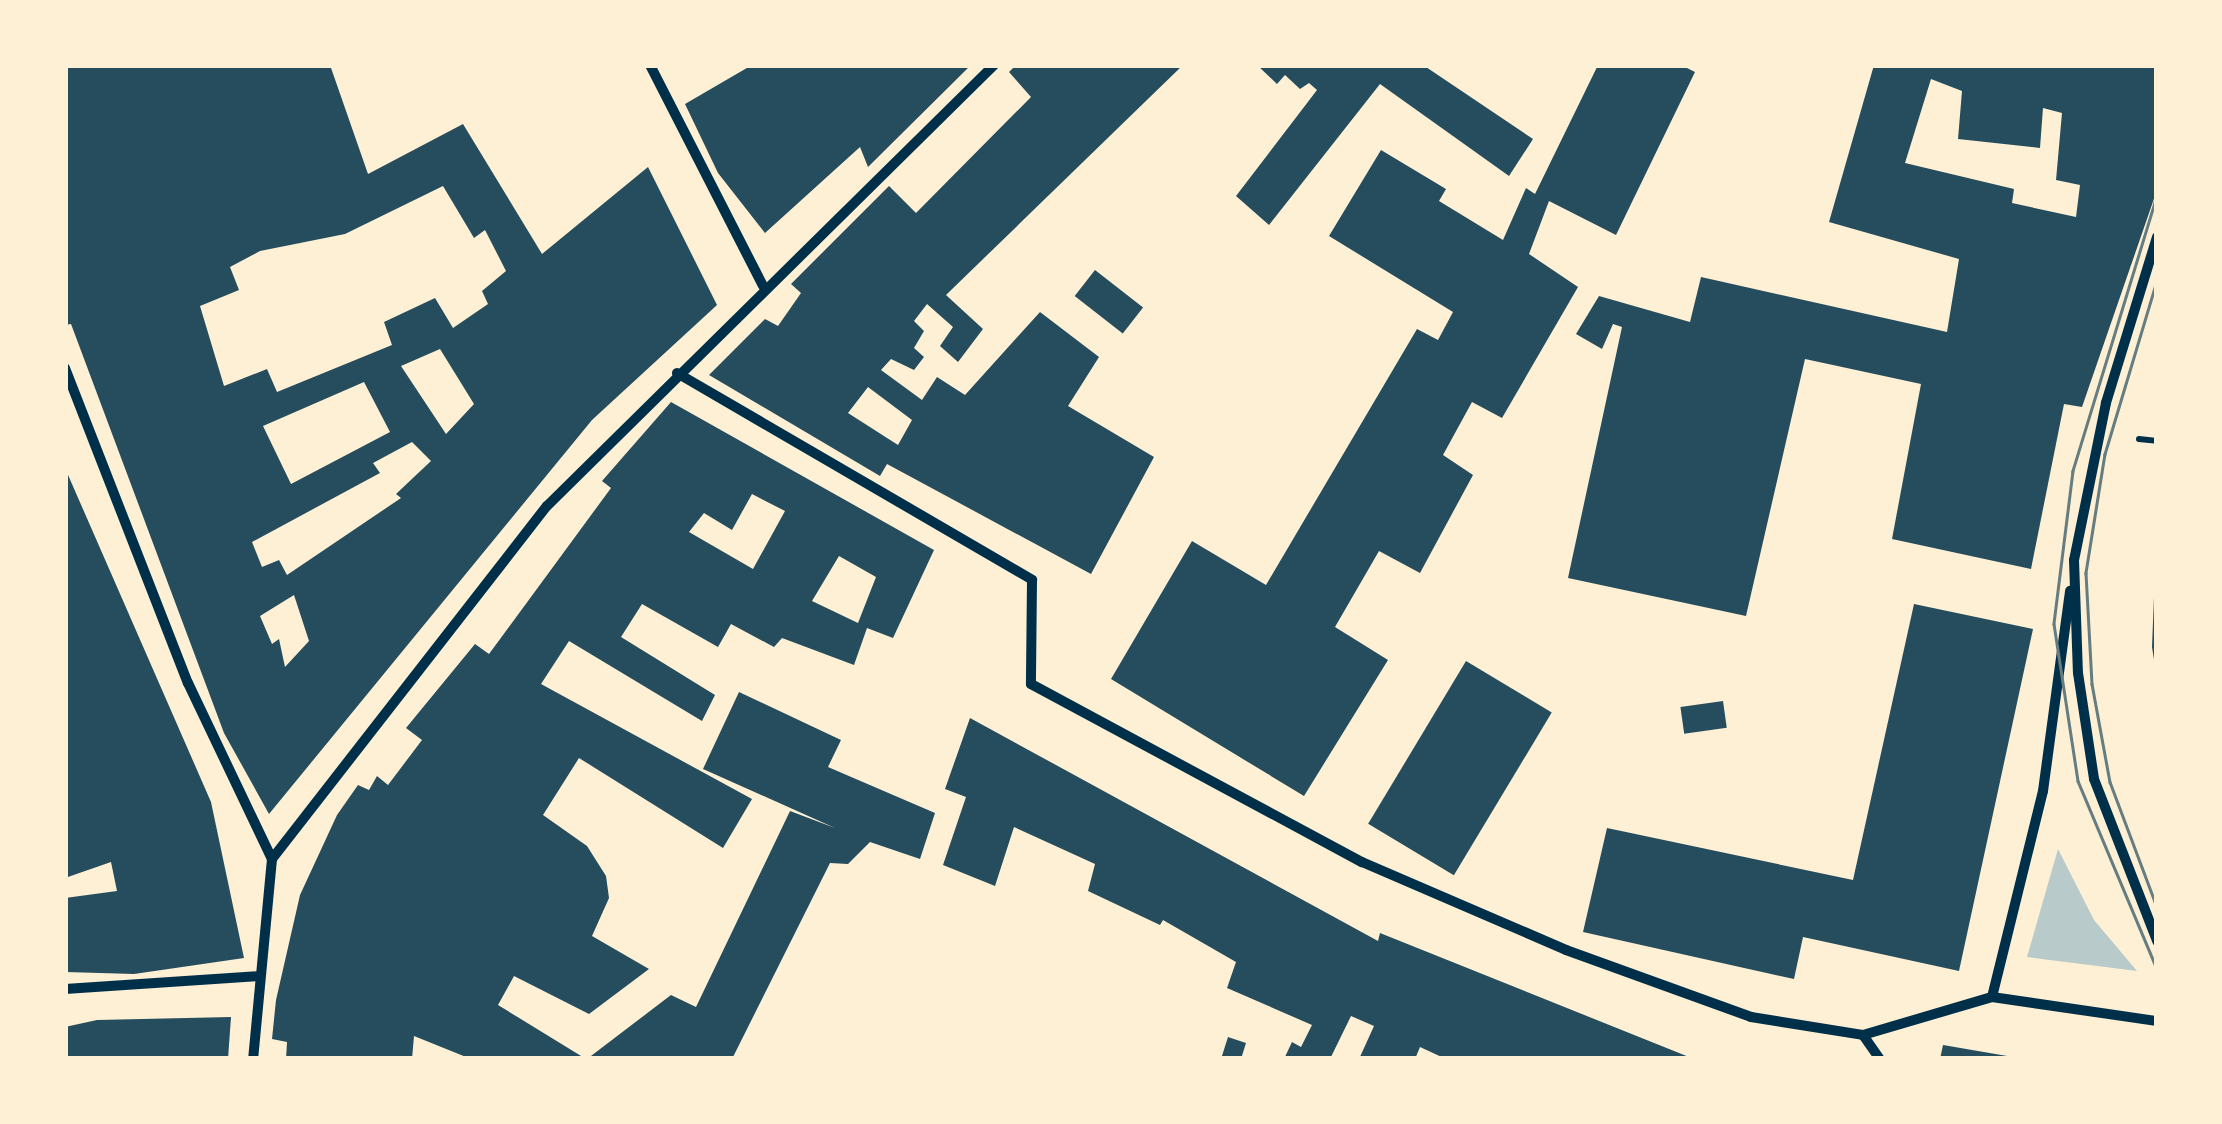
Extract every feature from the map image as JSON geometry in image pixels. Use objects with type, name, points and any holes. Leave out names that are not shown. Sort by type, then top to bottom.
[{"type":"street","points":[[650,65],[763,286]]},
{"type":"street","points":[[272,859],[547,506],[763,286],[994,65]]},
{"type":"street","points":[[1992,996],[2043,792],[2086,482],[2157,237]]},
{"type":"street","points":[[65,368],[188,683],[272,859],[253,1059]]},
{"type":"street","points":[[677,372],[1032,580],[1031,684],[1362,862],[1566,950],[1751,1017],[1863,1035],[1992,996],[2157,1021]]},
{"type":"street","points":[[2074,560],[2078,673],[2094,779],[2157,940]]},
{"type":"street","points":[[65,990],[260,976]]},
{"type":"street","points":[[1863,1035],[1880,1059]]},
{"type":"path","points":[[2139,439],[2157,440]]},
{"type":"shaded area","points":[[2058,849],[2094,920],[2137,971],[2027,957]]},
{"type":"building","points":[[65,65],[330,65],[368,174],[463,124],[542,254],[648,167],[717,305],[592,420],[269,814],[224,733],[71,324],[65,325]],"holes":[[[443,186],[474,238],[485,230],[506,271],[482,291],[488,304],[453,328],[435,298],[384,322],[392,345],[277,392],[267,369],[224,386],[200,306],[239,290],[230,267],[260,251],[345,234]],[[440,349],[474,404],[446,434],[401,366]],[[364,382],[390,432],[291,484],[263,426]],[[412,442],[431,461],[396,494],[401,498],[287,575],[279,560],[262,567],[252,542],[380,473],[373,463]],[[294,595],[309,641],[285,667],[279,639],[272,644],[260,616]]]},
{"type":"building","points":[[752,65],[971,65],[868,167],[860,147],[765,233],[718,173],[685,104]]},
{"type":"building","points":[[1016,65],[1183,65],[946,295],[983,329],[958,362],[940,346],[953,327],[927,304],[914,321],[924,331],[914,348],[924,357],[914,370],[891,359],[881,370],[922,400],[937,377],[965,395],[1040,312],[1099,357],[1068,406],[1154,457],[1091,574],[887,464],[880,476],[709,375],[765,319],[778,326],[801,293],[791,284],[889,186],[916,213],[1031,97],[1009,72]],"holes":[[[868,387],[912,420],[898,445],[848,413]]]},
{"type":"building","points":[[1257,65],[1423,65],[1533,139],[1509,176],[1380,84],[1269,225],[1236,196],[1317,90],[1309,83],[1300,89],[1285,75],[1277,84]]},
{"type":"building","points":[[1598,65],[1681,65],[1695,72],[1616,235],[1549,201],[1529,254],[1578,287],[1502,418],[1472,402],[1443,455],[1473,475],[1420,573],[1379,551],[1335,627],[1388,660],[1304,796],[1111,679],[1192,541],[1266,585],[1417,329],[1438,340],[1453,312],[1329,236],[1381,150],[1446,189],[1439,201],[1503,240],[1526,188],[1535,194]]},
{"type":"building","points":[[1874,65],[2157,65],[2157,190],[2082,407],[2064,404],[2031,569],[1892,539],[1921,384],[1805,359],[1746,616],[1568,578],[1622,327],[1613,324],[1602,349],[1576,334],[1599,296],[1690,322],[1701,277],[1947,332],[1959,259],[1829,222]],"holes":[[[1931,79],[1962,91],[1958,139],[2040,148],[2043,108],[2062,113],[2056,180],[2080,185],[2076,217],[2012,203],[2014,189],[1905,163]]]},
{"type":"building","points":[[1095,270],[1143,308],[1123,334],[1075,296]]},
{"type":"building","points":[[671,402],[934,550],[893,638],[867,628],[854,665],[782,638],[774,647],[731,624],[718,647],[642,604],[621,637],[715,695],[702,721],[569,641],[541,684],[752,799],[723,848],[579,758],[543,815],[587,846],[606,876],[609,898],[592,936],[649,969],[589,1014],[514,976],[498,1005],[586,1059],[471,1059],[414,1036],[412,1059],[286,1059],[287,1042],[272,1039],[276,1000],[300,895],[337,815],[358,785],[369,790],[377,776],[388,785],[422,740],[406,728],[475,644],[489,654],[611,488],[602,481]],"holes":[[[752,494],[785,511],[753,569],[689,532],[704,513],[732,530]],[[839,556],[876,577],[858,623],[812,601]]]},
{"type":"building","points":[[65,468],[211,802],[244,958],[134,974],[65,972],[65,898],[117,891],[111,862],[65,878]]},
{"type":"building","points":[[2157,597],[2155,666],[2152,647]]},
{"type":"building","points":[[1914,604],[2033,629],[1959,971],[1803,937],[1794,979],[1583,932],[1607,828],[1853,880]]},
{"type":"building","points":[[1466,661],[1552,713],[1454,875],[1368,824]]},
{"type":"building","points":[[739,692],[841,740],[828,767],[935,813],[920,859],[870,842],[848,864],[830,863],[732,1059],[587,1059],[671,995],[696,1007],[790,811],[835,828],[703,769]]},
{"type":"building","points":[[1723,701],[1727,728],[1684,734],[1680,707]]},
{"type":"building","points":[[970,718],[1378,941],[1380,933],[1694,1059],[1446,1059],[1420,1047],[1415,1059],[1359,1059],[1374,1026],[1351,1016],[1330,1059],[1284,1059],[1292,1042],[1301,1047],[1312,1025],[1227,988],[1236,962],[1163,920],[1160,925],[1088,891],[1095,864],[1014,827],[995,886],[943,865],[966,797],[945,789]]},
{"type":"building","points":[[231,1017],[228,1059],[65,1059],[65,1027],[97,1020]]},
{"type":"building","points":[[1228,1037],[1246,1043],[1241,1059],[1221,1059]]},
{"type":"building","points":[[1943,1045],[2013,1057],[1940,1059]]},
{"type":"tram line","points":[[2157,196],[2073,471],[2054,624],[2078,781],[2157,969]]},
{"type":"tram line","points":[[2157,281],[2105,454],[2086,573],[2092,684],[2110,782],[2157,907]]}]
